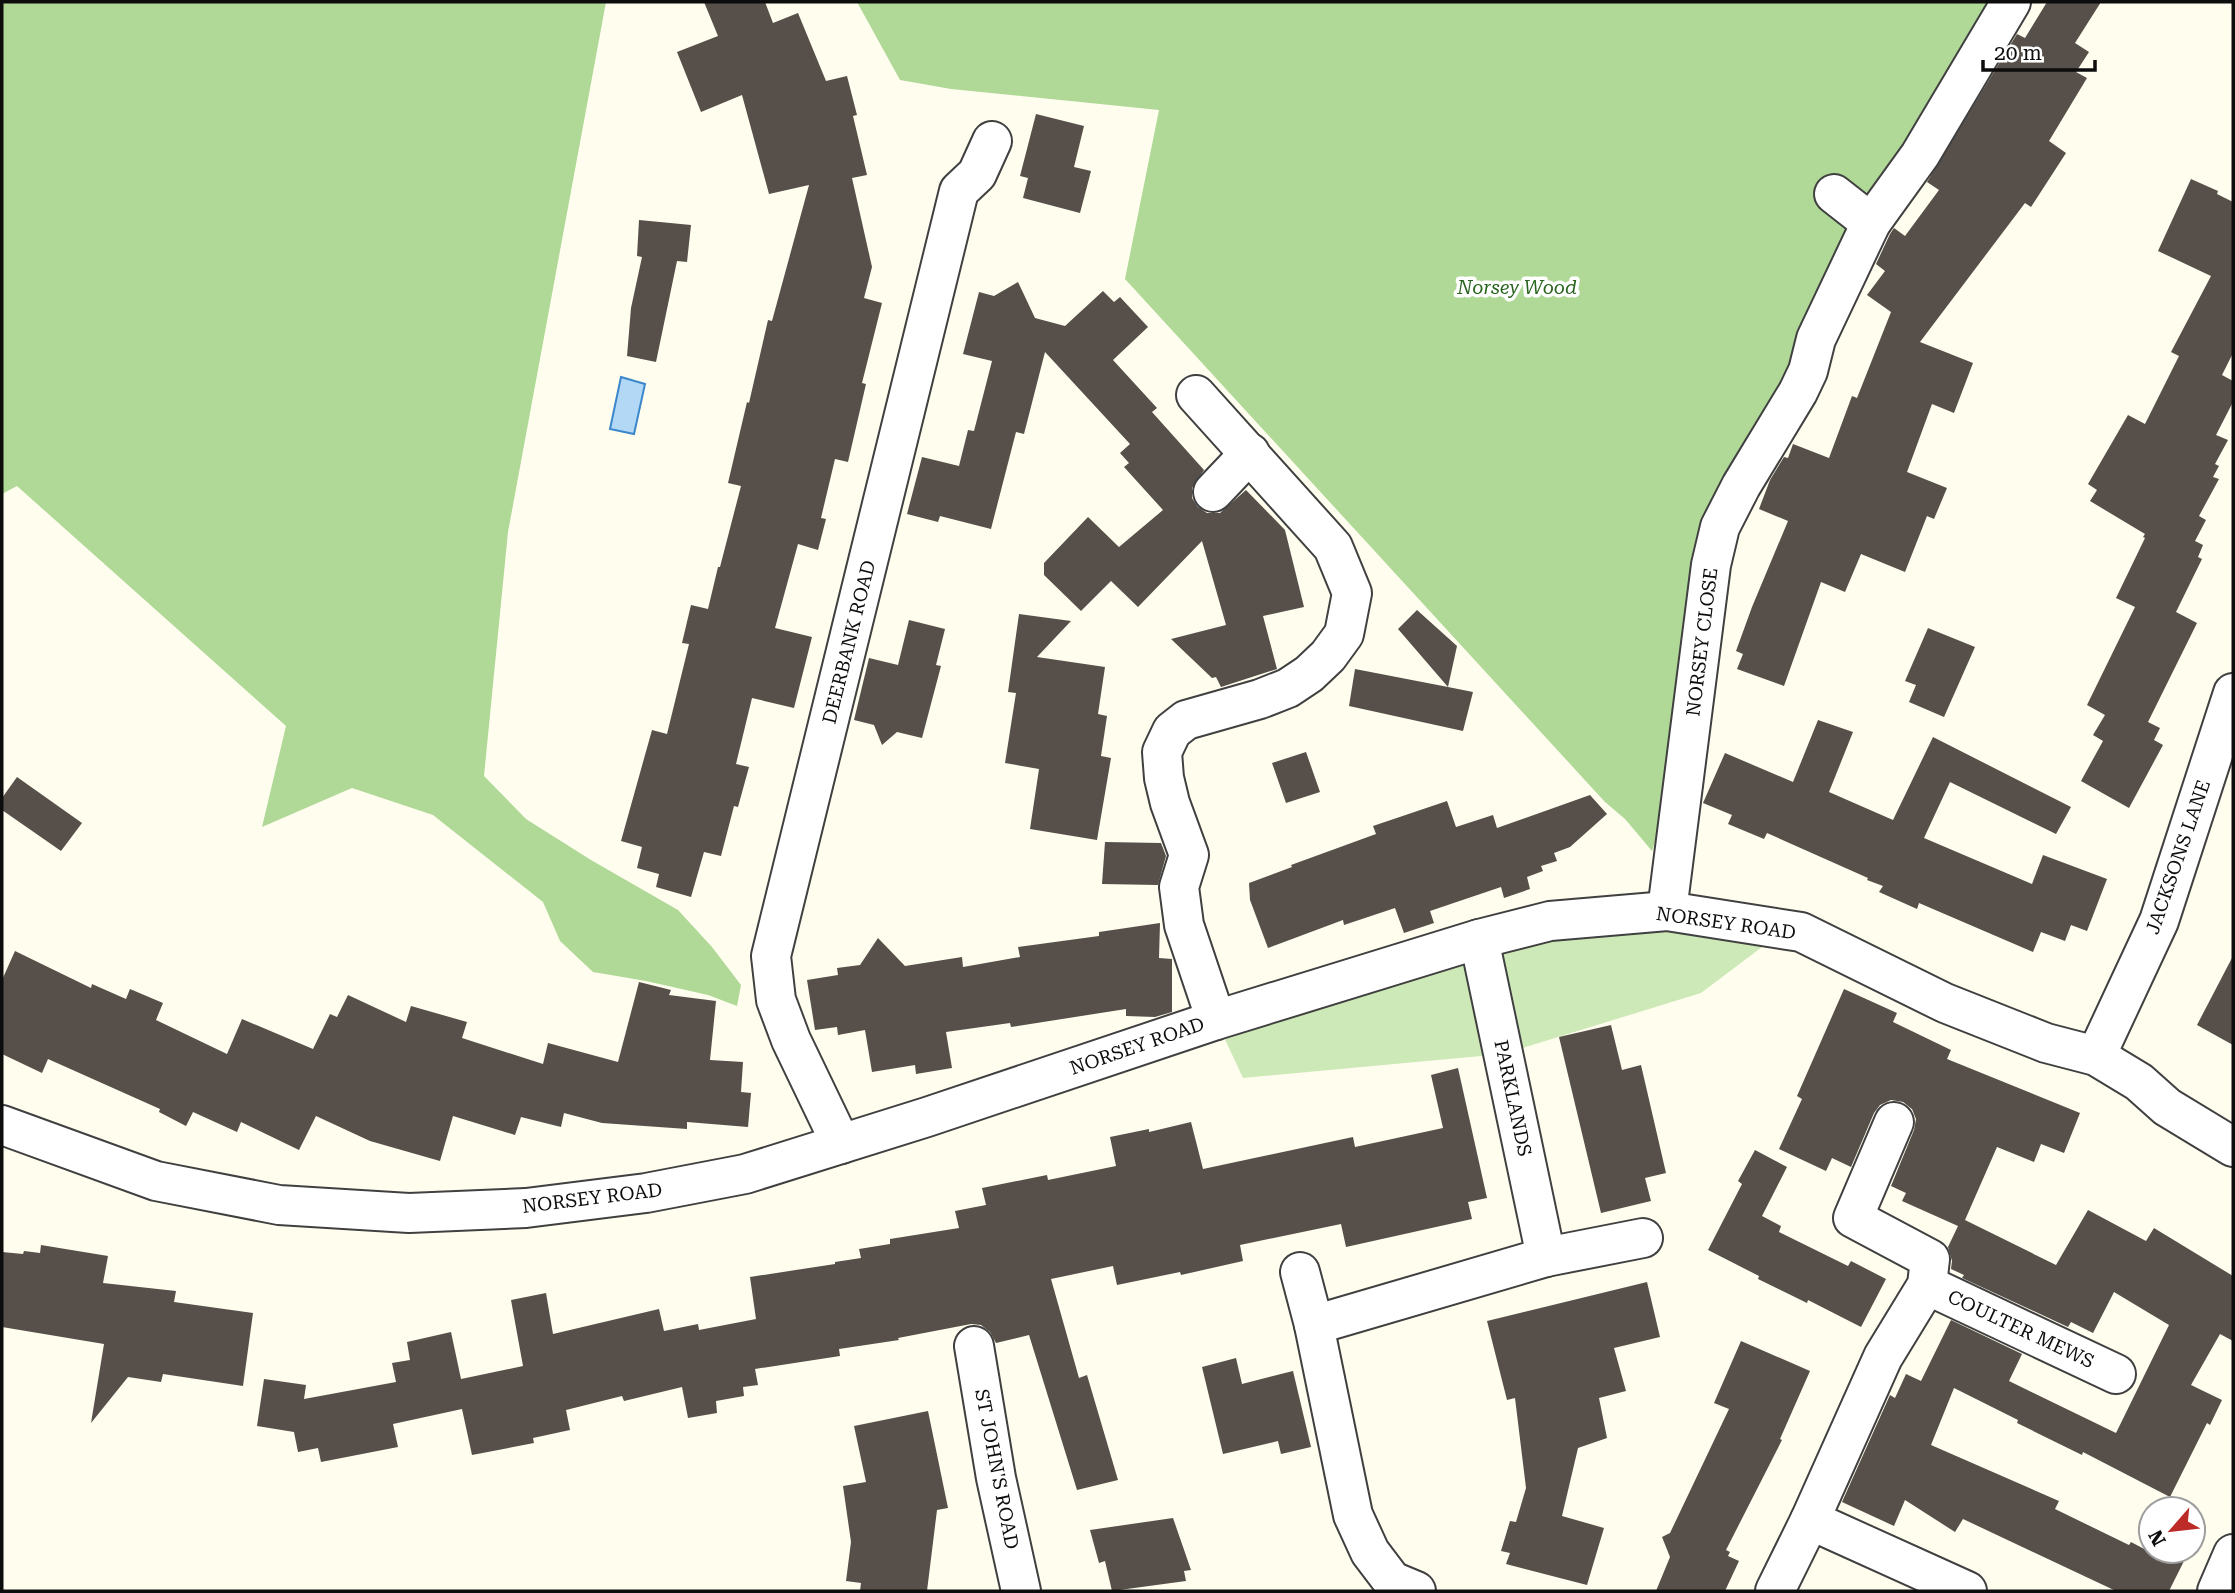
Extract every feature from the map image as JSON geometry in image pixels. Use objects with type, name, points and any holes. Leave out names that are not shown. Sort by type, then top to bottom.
[{"type":"street","name":"NORSEY CLOSE","points":[[1667,911],[1711,565],[1720,527],[1741,486],[1811,400],[1808,371],[1816,339],[1871,223],[1920,155],[2011,2]]},
{"type":"street","name":"DEERBANK ROAD","points":[[841,1144],[791,1041],[776,1000],[771,956],[959,191],[977,174],[992,141]]},
{"type":"street","points":[[1834,194],[1871,223]]},
{"type":"street","points":[[1196,395],[1333,547],[1352,593],[1344,634],[1328,656],[1309,674],[1288,688],[1260,699],[1186,720],[1172,731],[1162,752],[1170,803],[1189,855],[1180,887],[1184,925],[1216,1020]]},
{"type":"street","points":[[1213,492],[1250,453]]},
{"type":"street","name":"JACKSONS LANE","points":[[2095,1056],[2159,921],[2233,693]]},
{"type":"street","name":"NORSEY ROAD","points":[[2,1125],[156,1181],[279,1205],[409,1213],[526,1208],[646,1193],[745,1174],[1216,1020],[1479,939],[1550,921],[1667,911],[1801,932],[1945,1003],[2046,1044],[2095,1056],[2139,1082],[2167,1107],[2233,1147]]},
{"type":"street","name":"PARKLANDS","points":[[1479,939],[1546,1257]]},
{"type":"street","name":"COULTER MEWS","points":[[1779,1582],[1810,1520],[1883,1357],[1927,1285],[1930,1259],[1853,1218],[1894,1122]]},
{"type":"street","points":[[1314,1325],[1546,1257],[1643,1238]]},
{"type":"street","points":[[1300,1272],[1314,1325],[1353,1515],[1370,1552],[1392,1581],[1416,1591]]},
{"type":"street","name":"COULTER MEWS","points":[[1927,1285],[2116,1374]]},
{"type":"street","name":"ST JOHN'S ROAD","points":[[974,1346],[996,1478],[1021,1591]]},
{"type":"street","points":[[1810,1520],[1967,1591]]},
{"type":"street","points":[[2217,1591],[2233,1555]]},
{"type":"green space","points":[[2,2],[606,2],[508,532],[484,776],[526,819],[678,910],[712,947],[741,985],[737,1006],[708,995],[593,972],[560,941],[543,902],[433,815],[352,788],[262,827],[286,726],[17,486],[2,494]]},
{"type":"green space","name":"Norsey Wood","points":[[857,2],[1995,2],[1798,362],[1730,477],[1659,829],[1652,851],[1125,279],[1159,110],[951,89],[900,80]]},
{"type":"green space","points":[[1550,921],[1786,929],[1701,993],[1503,1054],[1243,1078],[1216,1020]]},
{"type":"water","points":[[621,377],[645,384],[634,434],[610,429]]},
{"type":"building","points":[[704,2],[765,2],[773,23],[798,13],[826,81],[847,76],[867,175],[852,178],[872,267],[864,298],[882,303],[862,383],[866,384],[848,462],[835,459],[821,518],[826,519],[818,550],[798,544],[775,628],[812,637],[794,708],[752,698],[736,764],[749,767],[738,807],[734,806],[721,856],[704,852],[691,897],[656,887],[659,874],[637,868],[642,847],[621,841],[652,730],[667,734],[689,644],[682,643],[691,605],[708,609],[741,486],[728,483],[747,402],[749,403],[768,320],[772,321],[809,185],[769,194],[742,95],[701,112],[677,52],[718,36]]},
{"type":"building","points":[[2047,2],[2101,2],[2075,43],[2089,52],[2076,72],[2087,78],[2049,141],[2066,153],[2031,207],[2025,203],[1920,342],[1973,363],[1954,413],[1932,404],[1907,472],[1947,488],[1934,519],[1927,516],[1905,572],[1861,554],[1845,592],[1821,582],[1784,686],[1737,669],[1743,654],[1736,651],[1788,521],[1759,509],[1770,480],[1784,457],[1788,458],[1793,444],[1829,458],[1852,396],[1857,398],[1891,312],[1867,295],[1885,271],[1876,264],[1890,234],[1894,228],[1905,236],[1939,190],[1927,182],[2017,34],[2025,38]]},
{"type":"building","points":[[1036,114],[1084,126],[1074,167],[1091,171],[1080,213],[1023,198],[1028,178],[1020,176]]},
{"type":"building","points":[[2191,179],[2218,191],[2217,194],[2233,202],[2233,353],[2222,375],[2233,381],[2233,402],[2216,435],[2228,440],[2215,464],[2219,466],[2213,477],[2219,479],[2199,516],[2206,520],[2195,541],[2203,545],[2198,557],[2202,559],[2176,612],[2197,623],[2148,722],[2160,728],[2154,740],[2163,745],[2129,808],[2081,781],[2103,741],[2093,735],[2105,715],[2087,705],[2135,607],[2116,598],[2145,534],[2090,501],[2097,490],[2088,484],[2128,415],[2145,424],[2179,356],[2171,352],[2211,276],[2158,251]]},
{"type":"building","points":[[639,220],[691,225],[687,262],[677,261],[656,362],[627,356],[631,308],[642,257],[637,256]]},
{"type":"building","points":[[1018,282],[1035,318],[1065,326],[1103,291],[1114,302],[1120,297],[1148,327],[1113,360],[1157,408],[1152,412],[1204,470],[1192,488],[1192,498],[1198,507],[1207,513],[1220,513],[1246,490],[1285,530],[1304,607],[1263,616],[1277,669],[1221,687],[1216,677],[1212,678],[1171,639],[1226,625],[1202,541],[1138,607],[1111,581],[1081,611],[1044,575],[1044,563],[1088,517],[1119,547],[1163,510],[1124,467],[1129,463],[1120,453],[1130,444],[1045,352],[1024,434],[1016,432],[991,529],[940,516],[938,522],[907,514],[922,457],[959,466],[968,430],[974,431],[992,361],[963,354],[979,292],[994,296]]},
{"type":"building","points":[[1417,610],[1457,646],[1448,687],[1398,629]]},
{"type":"building","points":[[1019,614],[1071,621],[1037,657],[1105,667],[1098,714],[1107,716],[1101,756],[1111,758],[1097,840],[1030,829],[1039,769],[1005,763],[1016,693],[1008,692]]},
{"type":"building","points":[[909,620],[945,629],[936,665],[941,666],[922,738],[897,732],[882,745],[874,725],[854,720],[869,658],[898,665]]},
{"type":"building","points":[[1928,628],[1975,647],[1944,717],[1909,702],[1916,685],[1905,681]]},
{"type":"building","points":[[1355,669],[1473,692],[1463,731],[1349,706]]},
{"type":"building","points":[[1818,720],[1853,732],[1829,792],[1893,820],[1933,737],[2071,807],[2056,834],[1950,782],[1924,838],[2032,884],[2043,855],[2107,879],[2087,931],[2071,925],[2065,941],[2041,932],[2033,952],[1919,903],[1917,909],[1879,892],[1883,886],[1867,880],[1868,878],[1767,833],[1764,839],[1728,824],[1732,815],[1703,803],[1725,753],[1793,782]]},
{"type":"building","points":[[1306,752],[1320,792],[1286,803],[1272,763]]},
{"type":"building","points":[[17,777],[82,823],[61,851],[2,810],[2,798]]},
{"type":"building","points":[[1590,795],[1607,814],[1570,847],[1554,853],[1557,861],[1541,866],[1543,871],[1527,877],[1530,889],[1504,898],[1501,887],[1430,911],[1434,923],[1404,933],[1395,908],[1344,925],[1343,920],[1268,948],[1250,900],[1249,883],[1376,834],[1373,826],[1447,801],[1456,827],[1493,815],[1497,828]]},
{"type":"building","points":[[1105,842],[1161,843],[1166,856],[1158,885],[1102,884]]},
{"type":"building","points":[[1160,923],[1159,958],[1172,959],[1172,1012],[1155,1017],[1126,1016],[1126,1009],[1011,1027],[1010,1023],[946,1032],[952,1068],[916,1074],[915,1065],[872,1072],[865,1030],[838,1035],[837,1027],[815,1030],[807,980],[838,975],[837,968],[860,965],[878,938],[905,966],[962,957],[963,967],[1020,957],[1018,947],[1099,936],[1099,932]]},
{"type":"building","points":[[15,951],[91,988],[92,984],[126,999],[130,989],[163,1003],[156,1020],[227,1054],[242,1019],[313,1049],[330,1014],[337,1017],[348,995],[406,1022],[411,1006],[467,1022],[462,1038],[543,1064],[548,1043],[618,1062],[639,982],[671,990],[669,995],[716,1001],[710,1060],[743,1062],[741,1092],[751,1093],[748,1127],[687,1122],[687,1129],[602,1123],[564,1113],[561,1127],[521,1117],[515,1135],[453,1116],[440,1161],[370,1141],[316,1116],[299,1150],[241,1122],[237,1132],[193,1112],[186,1126],[159,1112],[160,1109],[48,1059],[42,1073],[2,1054],[2,980]]},
{"type":"building","points":[[2233,956],[2233,1045],[2197,1025]]},
{"type":"building","points":[[1844,989],[1897,1013],[1893,1022],[1951,1050],[1947,1059],[2080,1113],[2064,1153],[2041,1144],[2034,1162],[1997,1147],[1965,1220],[2056,1265],[2088,1210],[2146,1241],[2154,1228],[2233,1276],[2233,1341],[2220,1334],[2191,1385],[2222,1400],[2210,1425],[2207,1423],[2171,1495],[2017,1423],[2018,1420],[1954,1388],[1931,1445],[2059,1501],[2055,1509],[2129,1545],[2131,1542],[2137,1545],[2137,1565],[2182,1565],[2169,1591],[2116,1591],[1963,1519],[1955,1532],[1905,1500],[1894,1526],[1842,1502],[1890,1395],[1895,1398],[1906,1374],[1921,1381],[1951,1320],[2022,1354],[2009,1381],[2116,1433],[2169,1325],[2114,1292],[2093,1333],[2071,1322],[2068,1327],[1962,1278],[1964,1275],[1951,1269],[1948,1247],[1958,1226],[1902,1201],[1906,1193],[1891,1186],[1914,1130],[1916,1119],[1912,1109],[1903,1102],[1891,1100],[1880,1105],[1851,1167],[1832,1158],[1826,1171],[1779,1149],[1802,1099],[1797,1096]]},
{"type":"building","points":[[1611,1025],[1622,1070],[1641,1065],[1666,1173],[1645,1178],[1651,1201],[1601,1213],[1559,1037]]},
{"type":"building","points":[[1458,1068],[1487,1198],[1468,1202],[1472,1219],[1346,1247],[1341,1224],[1240,1245],[1243,1261],[1181,1275],[1180,1272],[1117,1285],[1113,1266],[1051,1279],[1079,1378],[1087,1375],[1118,1480],[1077,1490],[1029,1335],[996,1343],[990,1332],[981,1325],[971,1324],[898,1338],[899,1340],[839,1349],[840,1356],[755,1369],[758,1385],[743,1387],[744,1396],[716,1401],[717,1413],[688,1418],[682,1387],[624,1401],[622,1396],[566,1410],[570,1430],[533,1438],[534,1443],[472,1455],[462,1409],[393,1424],[398,1447],[321,1462],[318,1448],[298,1452],[294,1432],[257,1426],[264,1379],[306,1385],[304,1399],[396,1382],[392,1363],[410,1360],[407,1342],[451,1332],[461,1379],[523,1366],[511,1300],[546,1293],[553,1334],[659,1309],[664,1331],[698,1324],[699,1330],[756,1319],[750,1277],[861,1258],[859,1249],[890,1244],[890,1239],[959,1228],[955,1211],[986,1205],[982,1188],[1047,1175],[1048,1180],[1116,1166],[1110,1137],[1149,1129],[1149,1132],[1191,1122],[1203,1169],[1353,1137],[1355,1147],[1443,1128],[1431,1075]]},
{"type":"building","points":[[1755,1150],[1787,1167],[1762,1216],[1781,1226],[1779,1232],[1848,1266],[1851,1261],[1886,1279],[1861,1327],[1758,1279],[1759,1276],[1708,1250],[1742,1184],[1738,1181]]},
{"type":"building","points":[[41,1245],[108,1256],[103,1283],[176,1291],[174,1302],[253,1313],[243,1386],[163,1374],[161,1382],[128,1377],[91,1423],[104,1344],[2,1327],[2,1252],[40,1253]]},
{"type":"building","points":[[1647,1282],[1660,1337],[1614,1348],[1626,1391],[1599,1398],[1607,1438],[1578,1448],[1562,1516],[1604,1528],[1587,1585],[1506,1564],[1510,1553],[1501,1551],[1510,1521],[1516,1522],[1526,1488],[1515,1398],[1507,1400],[1487,1321]]},
{"type":"building","points":[[1741,1341],[1810,1371],[1780,1439],[1782,1440],[1726,1550],[1730,1552],[1728,1556],[1739,1561],[1725,1591],[1656,1591],[1670,1557],[1662,1537],[1670,1533],[1729,1409],[1714,1403]]},
{"type":"building","points":[[1236,1358],[1242,1384],[1293,1371],[1311,1447],[1281,1454],[1278,1441],[1223,1454],[1202,1367]]},
{"type":"building","points":[[928,1411],[948,1508],[937,1510],[927,1591],[860,1591],[861,1583],[846,1581],[851,1542],[843,1486],[866,1482],[854,1426]]},
{"type":"building","points":[[1173,1518],[1191,1570],[1184,1571],[1186,1581],[1112,1591],[1105,1561],[1099,1563],[1090,1530]]}]
